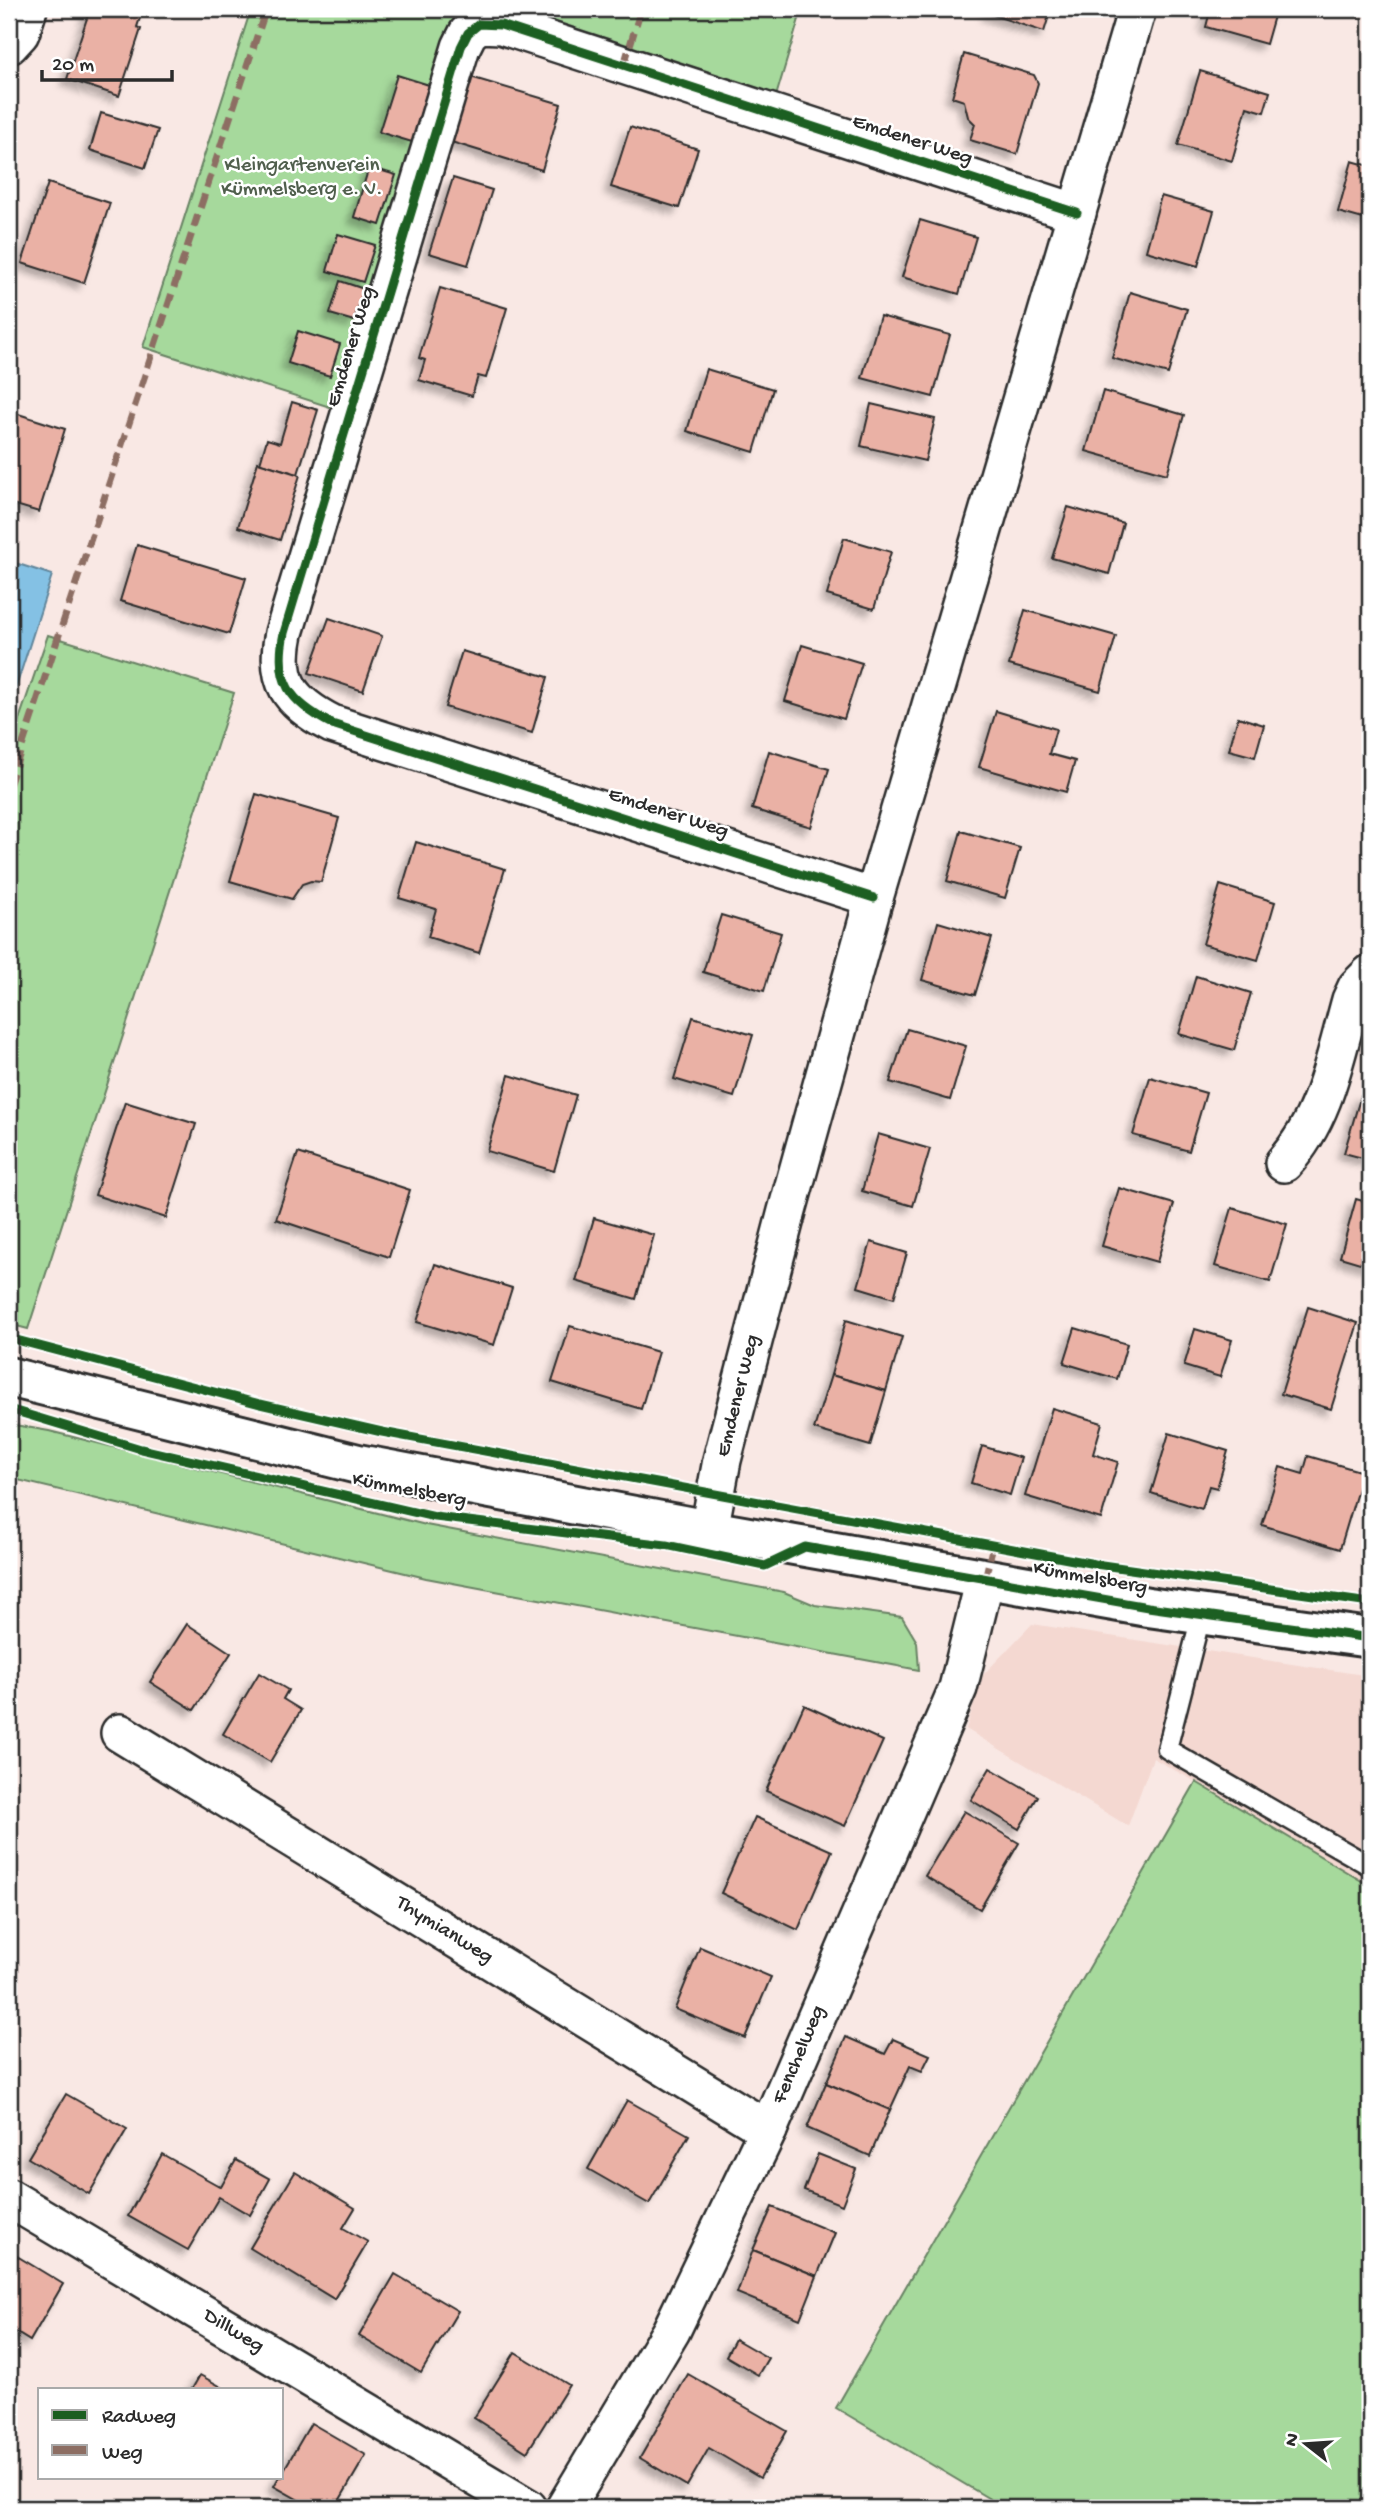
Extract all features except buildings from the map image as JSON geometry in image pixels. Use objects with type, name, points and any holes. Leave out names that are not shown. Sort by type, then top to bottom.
[{"type":"main road","name":"Kümmelsberg","points":[[9,1377],[358,1464],[985,1579],[1201,1616],[1370,1638]]},
{"type":"street","points":[[9,45],[20,33],[27,9]]},
{"type":"street","name":"Emdener Weg","points":[[709,1530],[722,1460],[749,1355],[874,898],[1137,9]]},
{"type":"street","name":"Emdener Weg","points":[[874,898],[332,724],[309,711],[286,685],[280,667],[284,633],[461,47],[468,33],[479,24],[501,24],[1077,213]]},
{"type":"street","points":[[1284,1163],[1299,1147],[1313,1123],[1351,1000],[1357,987],[1370,974]]},
{"type":"street","name":"Fenchelweg","points":[[565,2508],[671,2331],[768,2130],[958,1688],[985,1579]]},
{"type":"street","name":"Thymianweg","points":[[121,1733],[768,2130]]},
{"type":"street","name":"Dillweg","points":[[9,2198],[528,2508]]},
{"type":"lane","points":[[1201,1616],[1167,1749],[1370,1866]]},
{"type":"shaded area","points":[[1032,1624],[1370,1676],[1370,1886],[1153,1758],[1128,1826],[966,1729],[983,1675]]},
{"type":"green space","name":"Kleingartenverein Kümmelsberg e. V.","points":[[251,9],[460,9],[333,408],[143,347]]},
{"type":"green space","points":[[507,9],[802,9],[774,103]]},
{"type":"green space","points":[[48,635],[234,693],[28,1329],[9,1324],[9,749]]},
{"type":"green space","points":[[9,1424],[49,1431],[426,1525],[784,1592],[815,1605],[902,1617],[917,1642],[919,1670],[426,1578],[14,1479],[9,1483]]},
{"type":"green space","points":[[1196,1782],[1370,1886],[1370,2508],[1005,2508],[836,2408]]},
{"type":"water","points":[[9,561],[52,575],[9,709]]},
{"type":"marked path","points":[[9,786],[266,9]]},
{"type":"marked path","points":[[624,65],[641,9]]},
{"type":"marked path","points":[[985,1579],[993,1545]]},
{"type":"cycle path","points":[[874,898],[332,724],[305,707],[288,688],[281,664],[284,633],[461,47],[468,33],[479,24],[501,25],[1077,213]]},
{"type":"cycle path","points":[[9,1338],[260,1404],[382,1432],[1095,1564],[1370,1603]]},
{"type":"cycle path","points":[[9,1409],[141,1449],[435,1517],[666,1545],[765,1566],[805,1547],[1148,1607],[1370,1638]]}]
